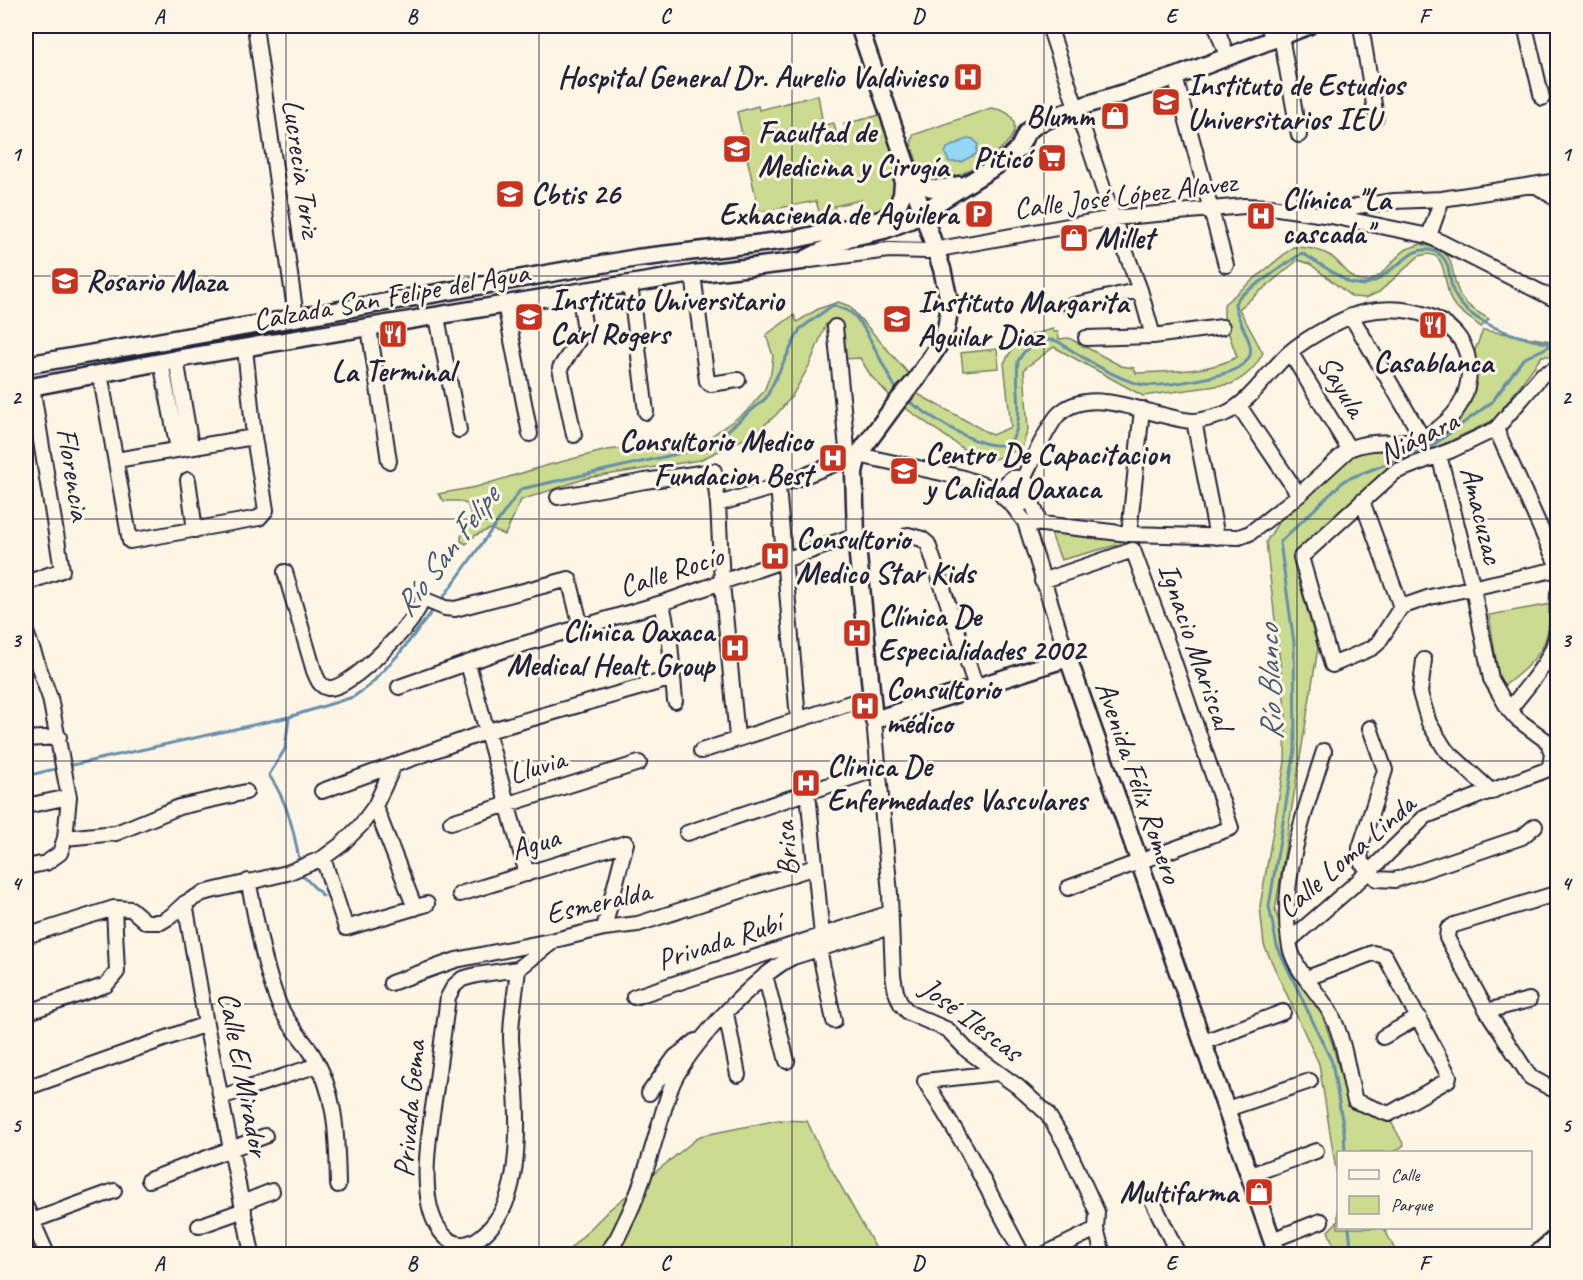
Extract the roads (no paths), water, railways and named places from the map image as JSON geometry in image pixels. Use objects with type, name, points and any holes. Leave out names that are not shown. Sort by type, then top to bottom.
[{"type":"main road","points":[[859,26],[946,282],[950,305],[946,329],[937,348],[916,380],[853,457],[856,534],[874,720],[1068,658]]},
{"type":"main road","points":[[802,261],[848,238],[893,227],[922,213],[1014,154],[1031,128],[1076,108],[1175,77],[1274,34],[1308,26]]},
{"type":"main road","name":"Calzada San Felipe del Agua","points":[[26,365],[637,258],[796,239],[877,221],[889,216],[896,209],[902,195],[904,161]]},
{"type":"main road","points":[[904,161],[921,182],[930,188],[941,189],[972,182]]},
{"type":"main road","name":"Calzada San Felipe del Agua","points":[[29,387],[168,360],[505,304],[693,274],[802,261]]},
{"type":"main road","name":"Avenida Félix Romero","points":[[1068,658],[1275,1247]]},
{"type":"main road","points":[[1537,1254],[1557,1236]]},
{"type":"street","name":"Lucrecia Toriz","points":[[255,26],[296,317]]},
{"type":"street","points":[[1048,26],[1154,336]]},
{"type":"street","points":[[1216,26],[1227,56]]},
{"type":"street","points":[[1361,26],[1376,117]]},
{"type":"street","points":[[1525,26],[1542,98]]},
{"type":"street","points":[[1274,34],[1299,135]]},
{"type":"street","points":[[1175,77],[1227,265]]},
{"type":"street","points":[[1331,216],[1357,206],[1394,201],[1442,200],[1557,182]]},
{"type":"street","points":[[1535,185],[1557,200]]},
{"type":"street","points":[[1428,236],[1442,200]]},
{"type":"street","name":"Calle José López Alavez","points":[[935,249],[1113,218],[1212,208],[1262,207],[1331,216],[1428,236],[1557,301]]},
{"type":"street","points":[[796,239],[836,243],[924,243],[935,249]]},
{"type":"street","points":[[802,261],[889,250],[935,249]]},
{"type":"street","points":[[693,274],[707,381],[710,384],[738,380]]},
{"type":"street","points":[[630,284],[646,412]]},
{"type":"street","points":[[1070,306],[1140,290]]},
{"type":"street","points":[[574,435],[560,368],[585,330],[579,292]]},
{"type":"street","points":[[505,304],[530,434]]},
{"type":"street","points":[[1023,479],[1056,416],[1069,406],[1083,402],[1100,402],[1132,406],[1194,421],[1224,414],[1239,406],[1290,352],[1351,316],[1380,310],[1426,314],[1449,325],[1463,341],[1469,362],[1468,383],[1462,404],[1446,422],[1422,437],[1401,442],[1358,445],[1349,449],[1299,495],[1250,533],[1239,537],[1129,534],[1024,522]]},
{"type":"street","points":[[1351,316],[1422,437]]},
{"type":"street","points":[[437,317],[459,430]]},
{"type":"street","points":[[369,327],[389,461]]},
{"type":"street","points":[[835,327],[853,457]]},
{"type":"street","points":[[1086,338],[1154,336],[1222,327]]},
{"type":"street","points":[[100,373],[130,541],[259,519],[266,510],[254,437],[245,348]]},
{"type":"street","name":"Sayula","points":[[1290,352],[1349,449]]},
{"type":"street","points":[[168,360],[185,448]]},
{"type":"street","name":"Niágara","points":[[1401,607],[1378,643],[1372,648],[1332,665],[1300,557],[1395,472],[1496,429],[1542,375],[1556,372]]},
{"type":"street","name":"Florencia","points":[[26,583],[62,570],[29,387]]},
{"type":"street","points":[[1239,406],[1299,495]]},
{"type":"street","points":[[1129,534],[1142,409]]},
{"type":"street","points":[[1194,421],[1217,537]]},
{"type":"street","points":[[1362,501],[1401,607],[1430,597],[1557,568],[1496,429]]},
{"type":"street","points":[[116,460],[254,437]]},
{"type":"street","name":"Amacuzac","points":[[1439,455],[1473,588],[1491,679],[1509,710],[1548,742],[1552,754],[1550,766],[1546,770]]},
{"type":"street","points":[[718,504],[778,486],[853,457],[960,477],[1002,492],[1007,502],[1013,506],[1026,502],[1030,496]]},
{"type":"street","points":[[558,497],[714,471],[737,737]]},
{"type":"street","points":[[1002,492],[1006,481],[1018,477],[1023,479],[1030,489],[1030,496],[1040,523]]},
{"type":"street","points":[[188,480],[195,530]]},
{"type":"street","points":[[778,486],[798,719]]},
{"type":"street","name":"Avenida Félix Romero","points":[[1013,506],[1024,522],[1068,658]]},
{"type":"street","name":"Calle Rocío","points":[[399,687],[507,649],[722,583],[856,534]]},
{"type":"street","points":[[908,535],[922,539],[928,544],[976,687]]},
{"type":"street","name":"Ignacio Mariscal","points":[[1042,581],[1133,550],[1231,828],[1138,862]]},
{"type":"street","points":[[285,572],[314,671],[319,683],[327,688],[337,687],[358,675],[404,629],[427,600],[446,608],[455,609],[569,579],[581,627]]},
{"type":"street","points":[[1509,710],[1553,646],[1557,629],[1557,593]]},
{"type":"street","points":[[662,603],[670,643],[675,701]]},
{"type":"street","points":[[26,632],[50,698],[69,797],[65,838],[60,853],[46,863],[26,867]]},
{"type":"street","points":[[1424,660],[1419,693],[1429,723],[1445,748],[1492,792]]},
{"type":"street","points":[[468,664],[527,874]]},
{"type":"street","points":[[322,791],[488,731],[673,678]]},
{"type":"street","points":[[701,751],[737,737],[872,696]]},
{"type":"street","name":"José Ilescas","points":[[874,720],[893,976],[901,1004],[909,1013],[948,1030],[968,1051],[1017,1086],[1047,1113],[1085,1183],[1096,1212],[1096,1229],[1103,1254]]},
{"type":"street","points":[[1370,728],[1385,770],[1360,848],[1361,862],[1377,879],[1395,880],[1522,837],[1535,826]]},
{"type":"street","points":[[26,739],[60,744]]},
{"type":"street","points":[[1289,941],[1286,925],[1299,828],[1324,751]]},
{"type":"street","name":"Lluvia","points":[[451,822],[639,763]]},
{"type":"street","points":[[26,936],[114,908],[131,909],[146,922],[161,922],[185,903],[203,893],[287,873],[318,860],[355,832],[375,807],[394,765]]},
{"type":"street","points":[[687,833],[879,768]]},
{"type":"street","name":"Calle Loma Linda","points":[[1419,1017],[1449,1076],[1448,1080],[1389,1114],[1355,1101],[1333,1018],[1295,963],[1289,941],[1370,871],[1426,816],[1546,770]]},
{"type":"street","points":[[65,838],[116,833],[179,807],[246,792]]},
{"type":"street","name":"Brisa","points":[[808,793],[820,943],[834,1021]]},
{"type":"street","points":[[26,806],[69,797]]},
{"type":"street","points":[[318,860],[346,928],[421,906],[375,807]]},
{"type":"street","name":"Agua","points":[[460,894],[626,843],[604,928]]},
{"type":"street","points":[[1068,888],[1138,862]]},
{"type":"street","name":"Esmeralda","points":[[391,982],[456,960],[604,928],[638,924],[815,867]]},
{"type":"street","points":[[248,881],[277,1000],[285,1018],[310,1051],[328,1088],[337,1133],[338,1185]]},
{"type":"street","points":[[1557,893],[1454,925],[1448,929],[1447,938],[1487,1011],[1530,1077],[1557,1092]]},
{"type":"street","name":"Calle El Mirador","points":[[185,903],[206,1024],[252,1254]]},
{"type":"street","points":[[26,1013],[106,985],[117,972],[114,908]]},
{"type":"street","points":[[649,1093],[675,1057],[702,1037],[765,975],[782,963],[820,943],[890,920]]},
{"type":"street","name":"Privada Gema","points":[[518,969],[511,1037],[515,1079],[514,1171],[507,1200],[496,1220],[483,1235],[471,1243],[460,1245],[449,1239],[437,1225],[429,1201],[426,1157],[448,997],[454,986],[462,979],[518,969],[555,940]]},
{"type":"street","name":"Privada Rubí","points":[[634,997],[820,943]]},
{"type":"street","points":[[1307,978],[1373,953],[1385,956],[1419,1017],[1383,1037]]},
{"type":"street","points":[[765,975],[787,1061]]},
{"type":"street","points":[[1487,1011],[1530,1000]]},
{"type":"street","points":[[1204,1042],[1283,1012]]},
{"type":"street","points":[[726,1013],[738,1075]]},
{"type":"street","points":[[26,1088],[206,1024]]},
{"type":"street","points":[[605,1254],[614,1244],[632,1208],[670,1087],[702,1037]]},
{"type":"street","points":[[221,1097],[318,1065]]},
{"type":"street","points":[[997,1073],[925,1081],[966,1148],[1022,1254]]},
{"type":"street","points":[[1227,1109],[1311,1081]]},
{"type":"street","points":[[149,1180],[265,1136]]},
{"type":"street","points":[[1250,1175],[1316,1151]]},
{"type":"street","points":[[32,1221],[114,1191]]},
{"type":"street","points":[[199,1226],[243,1207],[272,1191]]},
{"type":"street","points":[[1153,1202],[1178,1254]]},
{"type":"street","points":[[26,1207],[47,1254]]},
{"type":"street","points":[[1275,1247],[1321,1221]]},
{"type":"street","points":[[1045,1254],[1096,1229]]},
{"type":"water","points":[[969,138],[978,144],[976,154],[961,162],[949,162],[945,153],[947,148]]},
{"type":"waterway","name":"Río San Felipe","points":[[907,400],[963,435],[995,445],[1007,443],[1015,434],[1019,407],[1018,361],[1029,347],[1045,340],[1057,341],[1108,371],[1139,384],[1170,384],[1229,372],[1244,364],[1249,358],[1251,349],[1235,303],[1240,296],[1302,253],[1350,283],[1363,285],[1377,280],[1413,253],[1423,250],[1433,251],[1443,257],[1452,288],[1459,301],[1469,312],[1482,321],[1512,334],[1558,345]]},
{"type":"waterway","name":"Río San Felipe","points":[[440,602],[521,489],[708,447],[766,398],[800,329],[833,305],[849,312],[857,319],[898,391]]},
{"type":"waterway","name":"Río Blanco","points":[[1345,1151],[1344,1131],[1332,1062],[1277,946],[1269,906],[1295,749],[1294,643],[1280,542],[1345,480],[1432,446],[1492,402],[1523,359],[1554,344]]},
{"type":"waterway","name":"Río San Felipe","points":[[68,766],[289,717],[353,697],[369,686],[399,654],[434,609]]},
{"type":"waterway","points":[[289,717],[285,749],[269,775],[286,807],[300,864]]},
{"type":"waterway","name":"Río San Felipe","points":[[26,776],[59,768]]},
{"type":"waterway","points":[[301,870],[302,875],[323,896]]},
{"type":"waterway","name":"Río Blanco","points":[[1349,1229],[1352,1254]]},
{"type":"place","name":"Hospital General Dr. Aurelio Valdivieso","points":[[968,77]]},
{"type":"place","name":"Instituto de Estudios Universitarios IEU","points":[[1166,102]]},
{"type":"place","name":"Blumm","points":[[1115,116]]},
{"type":"place","name":"Facultad de Medicina y Cirugía","points":[[737,149]]},
{"type":"place","name":"Piticó","points":[[1052,158]]},
{"type":"place","name":"Cbtis 26","points":[[510,194]]},
{"type":"place","name":"Exhacienda de Aguilera","points":[[979,214]]},
{"type":"place","name":"Clínica \"La cascada\"","points":[[1261,216]]},
{"type":"place","name":"Millet","points":[[1074,238]]},
{"type":"place","name":"Rosario Maza","points":[[65,281]]},
{"type":"place","name":"Instituto Universitario Carl Rogers","points":[[529,317]]},
{"type":"place","name":"Instituto Margarita Aguilar Diaz","points":[[897,319]]},
{"type":"place","name":"Casablanca","points":[[1433,325]]},
{"type":"place","name":"La Terminal","points":[[393,334]]},
{"type":"place","name":"Consultorio Medico Fundacion Best","points":[[833,458]]},
{"type":"place","name":"Centro De Capacitacion y Calidad Oaxaca","points":[[904,471]]},
{"type":"place","name":"Consultorio Medico Star Kids","points":[[775,556]]},
{"type":"place","name":"Clínica De Especialidades 2002","points":[[857,633]]},
{"type":"place","name":"Clinica Oaxaca Medical Healt Group","points":[[735,648]]},
{"type":"place","name":"Consultorio médico","points":[[865,706]]},
{"type":"place","name":"Clinica De Enfermedades Vasculares","points":[[806,783]]},
{"type":"place","name":"Multifarma","points":[[1259,1192]]}]
